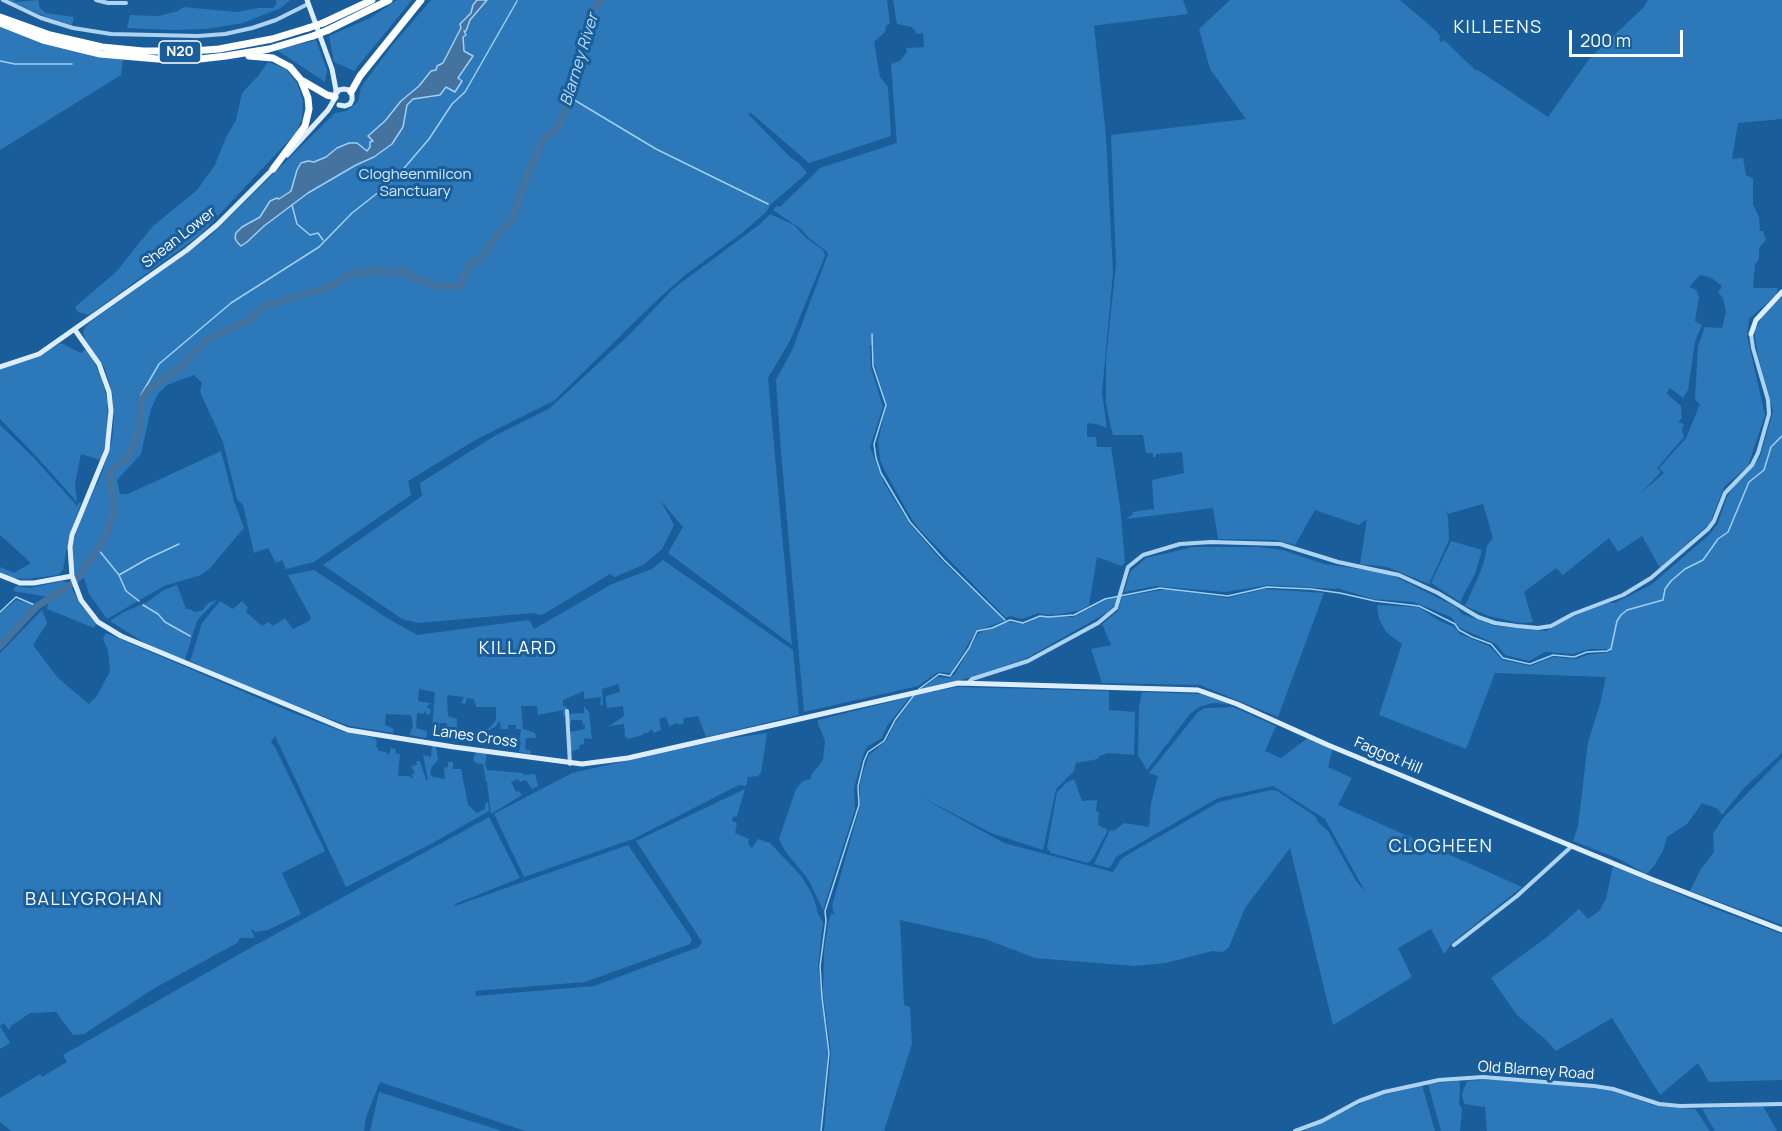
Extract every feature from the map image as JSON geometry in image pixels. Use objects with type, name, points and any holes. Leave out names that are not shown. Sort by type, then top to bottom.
[{"type":"highway","name":"N20","points":[[0,16],[33,30],[102,47],[157,52],[193,51],[272,39],[323,23],[372,0]]},
{"type":"highway","name":"N20","points":[[0,23],[43,40],[100,54],[158,59],[200,59],[255,52],[313,36],[389,0]]},
{"type":"highway","points":[[348,90],[421,0]]},
{"type":"highway","points":[[200,59],[265,56],[290,67],[301,80],[308,98],[308,118],[301,134],[273,169]]},
{"type":"highway","points":[[301,80],[335,97]]},
{"type":"street","points":[[3,0],[41,18],[73,28],[111,34],[198,36],[225,34],[252,28],[276,20],[308,2],[332,69],[336,86],[335,97],[339,105],[350,104],[352,100],[348,90],[332,69]]},
{"type":"street","points":[[96,0],[126,3]]},
{"type":"street","points":[[335,97],[339,90],[348,90]]},
{"type":"street","name":"Shean Lower","points":[[0,367],[39,354],[209,233],[313,128],[329,109],[335,97]]},
{"type":"street","name":"Shean Lower","points":[[313,128],[339,105]]},
{"type":"street","points":[[968,683],[972,679],[1028,661],[1110,615],[1119,601],[1120,589],[1128,567],[1143,555],[1170,547],[1211,542],[1280,544],[1338,562],[1399,575],[1438,593],[1478,617],[1495,623],[1538,628],[1551,626],[1573,614],[1637,587],[1708,529],[1714,521],[1725,492],[1752,465],[1762,441],[1769,414],[1768,400],[1751,334],[1755,320],[1782,292]]},
{"type":"street","points":[[0,575],[20,583],[34,584],[72,578],[70,569],[72,535],[107,450],[111,425],[109,392],[103,372],[75,330]]},
{"type":"street","points":[[63,578],[70,572],[70,569]]},
{"type":"street","name":"Lanes Cross","points":[[72,578],[75,589],[88,612],[98,622],[121,636],[338,726],[360,732],[570,764],[628,758],[916,692],[968,683]]},
{"type":"street","name":"Faggot Hill","points":[[968,683],[1198,690],[1238,704],[1320,741],[1572,846],[1782,930]]},
{"type":"street","points":[[567,711],[570,764]]},
{"type":"street","points":[[1454,945],[1517,896],[1572,846]]},
{"type":"street","name":"Old Blarney Road","points":[[1295,1131],[1384,1092],[1440,1080],[1483,1077],[1594,1086],[1613,1089],[1659,1104],[1680,1106],[1782,1104]]},
{"type":"green space","points":[[7,0],[16,2],[38,0],[40,8],[46,13],[74,17],[72,25],[46,17]]},
{"type":"green space","points":[[276,0],[290,0],[281,8],[243,23],[207,29],[127,28],[130,15],[158,16],[178,11],[184,7],[236,12],[273,8],[277,3]]},
{"type":"green space","points":[[397,0],[412,0],[354,71],[334,62],[329,36],[370,18]]},
{"type":"green space","name":"Clogheenmilcon Sanctuary","points":[[431,0],[887,0],[890,24],[886,25],[885,32],[874,42],[880,77],[888,87],[891,136],[809,163],[751,113],[748,114],[807,173],[742,233],[684,276],[658,299],[555,400],[477,439],[408,481],[411,495],[314,562],[286,569],[282,560],[276,563],[268,548],[254,553],[243,505],[237,499],[223,442],[200,392],[202,383],[194,375],[167,385],[158,394],[151,409],[141,454],[117,480],[120,494],[128,494],[221,451],[234,501],[244,528],[210,568],[201,575],[164,586],[107,619],[89,594],[84,578],[80,580],[73,574],[73,543],[81,518],[101,475],[112,441],[114,417],[112,393],[105,369],[86,341],[83,333],[85,327],[209,237],[335,113],[346,111],[358,102],[361,87],[390,48]]},
{"type":"green space","points":[[893,0],[1183,0],[1188,14],[1091,26],[1094,26],[1106,136],[1113,272],[1102,393],[1107,428],[1087,423],[1087,437],[1096,437],[1097,447],[1111,447],[1120,506],[1125,562],[1122,566],[1097,557],[1089,605],[1081,610],[1047,615],[1038,613],[1022,619],[1010,616],[1006,618],[919,529],[886,473],[880,460],[878,442],[886,406],[873,360],[874,345],[870,345],[871,368],[883,407],[870,447],[884,483],[909,523],[942,561],[1004,621],[976,631],[951,673],[938,672],[918,686],[804,712],[776,380],[793,348],[828,254],[801,229],[773,210],[777,206],[780,207],[820,168],[897,143],[891,64],[900,61],[907,52],[906,48],[924,47],[923,33],[917,34],[912,27],[897,24]]},
{"type":"green space","points":[[1230,0],[1400,0],[1434,29],[1441,37],[1439,39],[1441,42],[1444,40],[1476,71],[1478,70],[1548,117],[1590,58],[1644,7],[1648,0],[1782,0],[1782,119],[1738,123],[1732,159],[1743,158],[1746,175],[1753,179],[1753,204],[1759,217],[1760,231],[1763,231],[1766,240],[1759,248],[1753,288],[1778,288],[1776,295],[1749,319],[1747,336],[1765,415],[1748,466],[1724,487],[1710,523],[1660,568],[1642,536],[1618,552],[1609,538],[1563,575],[1556,568],[1524,592],[1533,622],[1520,623],[1489,616],[1465,606],[1480,573],[1487,546],[1493,538],[1483,504],[1448,514],[1445,508],[1448,517],[1449,540],[1429,584],[1387,567],[1360,564],[1367,519],[1359,525],[1315,510],[1295,545],[1276,540],[1218,539],[1213,508],[1126,519],[1133,514],[1132,512],[1154,509],[1152,480],[1184,473],[1182,452],[1156,454],[1156,457],[1153,457],[1153,453],[1146,453],[1143,435],[1113,435],[1110,424],[1106,402],[1106,359],[1116,264],[1111,135],[1246,119],[1210,69],[1199,29]],"holes":[[[1700,275],[1710,277],[1722,286],[1718,292],[1723,298],[1726,312],[1722,328],[1705,327],[1698,346],[1695,400],[1700,404],[1686,438],[1659,468],[1664,473],[1641,493],[1661,472],[1657,468],[1684,437],[1682,429],[1684,424],[1678,422],[1682,418],[1681,406],[1666,393],[1670,388],[1683,398],[1688,390],[1695,341],[1702,325],[1695,321],[1699,297],[1696,290],[1689,287]]]},
{"type":"green space","points":[[0,26],[42,42],[103,57],[123,59],[121,75],[0,150]]},
{"type":"green space","points":[[316,40],[327,70],[325,82],[277,50]]},
{"type":"green space","points":[[268,62],[286,69],[297,83],[303,101],[302,119],[295,134],[200,235],[89,315],[78,312],[75,307],[117,271],[152,227],[197,190],[215,165],[226,137],[236,120],[242,93]]},
{"type":"green space","points":[[770,214],[794,225],[806,238],[823,250],[825,256],[790,341],[768,378],[792,645],[668,553],[683,527],[661,501],[674,525],[662,549],[643,565],[615,577],[610,574],[542,615],[532,613],[418,623],[402,619],[323,565],[422,496],[420,483],[496,435],[550,408],[630,334],[674,288],[759,225]]},
{"type":"green space","points":[[1782,297],[1782,753],[1744,788],[1722,815],[1718,809],[1702,803],[1687,824],[1667,837],[1663,851],[1646,874],[1619,859],[1573,841],[1578,826],[1588,742],[1606,677],[1495,673],[1466,749],[1379,715],[1402,644],[1386,632],[1379,619],[1377,605],[1418,607],[1454,627],[1460,634],[1489,646],[1503,660],[1530,666],[1553,657],[1576,659],[1610,652],[1608,649],[1589,649],[1573,654],[1545,652],[1529,661],[1505,655],[1496,644],[1460,628],[1451,617],[1414,602],[1373,599],[1337,588],[1269,585],[1225,592],[1156,586],[1124,592],[1130,572],[1146,558],[1193,547],[1259,547],[1283,550],[1324,564],[1388,573],[1456,607],[1462,614],[1495,626],[1546,631],[1606,603],[1615,603],[1651,585],[1710,534],[1718,523],[1733,487],[1760,457],[1773,411],[1758,356],[1754,331],[1763,316]]},
{"type":"green space","points":[[61,343],[81,353],[86,349],[102,379],[107,400],[108,423],[104,449],[100,460],[81,454],[75,484],[77,502],[0,419],[0,369],[37,357]]},
{"type":"green space","points":[[0,425],[34,458],[77,506],[79,502],[81,503],[68,540],[63,570],[58,575],[27,579],[13,578],[0,572],[0,567],[14,573],[31,563],[0,535]]},
{"type":"green space","points":[[1451,541],[1482,550],[1475,574],[1460,602],[1431,583]]},
{"type":"green space","points":[[663,560],[793,650],[799,715],[706,737],[698,716],[685,718],[684,723],[669,726],[666,717],[659,719],[661,730],[654,733],[651,729],[648,733],[628,739],[625,737],[624,724],[610,726],[607,725],[611,725],[624,716],[623,706],[607,708],[606,703],[606,696],[620,692],[618,684],[602,689],[603,705],[600,705],[601,697],[584,699],[584,691],[563,700],[563,706],[567,707],[563,716],[563,710],[538,715],[537,706],[521,706],[523,729],[535,733],[536,738],[526,738],[525,749],[531,751],[530,754],[519,752],[521,729],[516,729],[516,725],[508,725],[508,729],[501,729],[500,722],[498,722],[485,733],[496,720],[496,707],[476,707],[474,699],[467,698],[465,704],[461,703],[464,697],[447,695],[448,716],[457,719],[456,741],[453,743],[454,735],[451,734],[451,729],[446,729],[447,723],[440,723],[439,730],[432,729],[435,692],[419,689],[418,701],[431,704],[427,708],[431,709],[430,715],[426,714],[425,710],[424,714],[417,713],[416,728],[427,731],[425,738],[409,735],[413,726],[411,715],[386,714],[385,725],[394,729],[393,733],[349,726],[253,690],[190,661],[202,623],[220,601],[233,609],[242,601],[248,608],[246,612],[262,626],[268,622],[273,626],[285,618],[293,629],[309,621],[311,618],[288,575],[314,570],[417,635],[529,620],[534,629],[612,584],[652,569]]},
{"type":"green space","points":[[62,581],[69,583],[79,602],[96,623],[94,628],[47,609],[49,597],[13,591],[16,586],[30,588]]},
{"type":"green space","points":[[177,585],[186,609],[194,612],[203,610],[208,603],[217,600],[199,618],[185,660],[148,645],[110,621],[147,602],[164,590]]},
{"type":"green space","points":[[1166,589],[1228,598],[1264,589],[1324,593],[1278,717],[1200,685],[1102,683],[1091,649],[1111,645],[1102,624],[1118,611],[1122,597]]},
{"type":"green space","points":[[1117,597],[1115,604],[1108,612],[1025,659],[965,679],[921,689],[937,677],[950,678],[955,674],[978,634],[984,631],[1008,622],[1025,624],[1039,617],[1073,617]]},
{"type":"green space","points":[[16,600],[33,604],[34,608],[0,644],[0,613]]},
{"type":"green space","points":[[42,610],[47,623],[33,645],[58,678],[89,704],[97,696],[110,671],[108,650],[103,639],[106,633],[291,712],[344,732],[371,737],[374,742],[372,737],[374,737],[379,751],[389,755],[391,748],[396,749],[395,753],[400,754],[398,776],[409,776],[413,779],[412,774],[415,773],[411,766],[417,765],[416,761],[420,761],[426,780],[428,780],[423,755],[431,757],[432,745],[436,746],[438,760],[431,768],[430,774],[433,777],[445,779],[444,768],[448,767],[448,762],[453,762],[453,769],[461,769],[468,805],[477,813],[485,809],[485,804],[488,802],[489,811],[431,844],[346,887],[275,736],[271,742],[325,851],[282,873],[301,914],[268,930],[256,932],[251,929],[255,938],[240,938],[237,943],[153,989],[84,1034],[73,1035],[56,1012],[30,1013],[11,1026],[9,1030],[4,1023],[0,1026],[0,653]]},
{"type":"green space","points":[[957,687],[1109,691],[1109,710],[1135,712],[1134,755],[1109,753],[1099,756],[1098,759],[1076,763],[1074,771],[1056,789],[1043,850],[991,833],[919,796],[1004,843],[1113,872],[1122,858],[1219,802],[1271,790],[1277,791],[1315,816],[1328,831],[1356,881],[1366,893],[1325,819],[1273,786],[1218,798],[1116,857],[1108,868],[1094,864],[1110,830],[1114,831],[1124,823],[1149,827],[1151,803],[1158,776],[1149,773],[1198,712],[1205,708],[1233,707],[1276,726],[1265,751],[1281,758],[1308,738],[1333,748],[1328,767],[1352,778],[1338,805],[1522,887],[1453,942],[1444,954],[1431,929],[1398,948],[1412,977],[1333,1025],[1290,848],[1245,908],[1229,947],[1223,952],[1212,951],[1166,963],[1134,966],[1035,958],[985,939],[900,920],[904,1005],[910,1007],[912,1044],[884,1131],[824,1131],[831,1053],[823,994],[824,951],[828,924],[831,914],[834,914],[832,906],[860,806],[860,783],[865,766],[869,755],[886,741],[893,726],[915,695]]},
{"type":"green space","points":[[1142,692],[1201,694],[1230,704],[1213,703],[1199,707],[1190,714],[1147,770],[1138,755],[1139,707]]},
{"type":"green space","points":[[910,697],[887,726],[882,738],[867,747],[864,753],[854,788],[855,809],[823,910],[808,879],[785,851],[779,839],[796,789],[803,781],[811,779],[811,775],[823,760],[825,741],[818,720]]},
{"type":"green space","points":[[584,706],[589,712],[592,739],[584,738],[584,744],[580,745],[579,749],[570,752],[570,732],[585,729],[585,725],[582,720],[571,720],[569,725],[569,714],[584,713]]},
{"type":"green space","points":[[767,733],[761,773],[758,776],[748,777],[746,786],[739,785],[633,839],[524,877],[494,814],[572,773],[725,739]]},
{"type":"green space","points":[[476,752],[487,754],[485,764],[487,770],[523,773],[523,775],[535,774],[538,786],[532,789],[526,780],[520,782],[518,779],[511,782],[516,792],[519,791],[522,795],[491,814],[487,783],[490,782],[486,782],[483,764],[473,760]]},
{"type":"green space","points":[[1782,758],[1782,925],[1690,891],[1701,869],[1714,852],[1713,834],[1723,818]]},
{"type":"green space","points":[[1074,779],[1082,801],[1097,800],[1098,825],[1108,830],[1088,863],[1051,853],[1047,848],[1057,792]]},
{"type":"green space","points":[[745,789],[737,816],[733,817],[732,821],[737,823],[735,833],[749,839],[748,844],[752,848],[758,839],[770,843],[802,877],[813,896],[823,923],[818,965],[828,1052],[820,1131],[525,1131],[380,1082],[366,1117],[364,1131],[11,1131],[0,1122],[0,1098],[40,1074],[42,1077],[67,1062],[63,1055],[243,952],[489,817],[520,878],[455,904],[455,906],[628,845],[692,939],[690,944],[585,982],[475,991],[476,996],[594,986],[699,947],[702,942],[636,841]]},
{"type":"green space","points":[[1613,866],[1705,905],[1782,934],[1782,1080],[1709,1082],[1698,1063],[1660,1095],[1612,1018],[1556,1051],[1517,1015],[1491,978],[1547,937],[1579,909],[1588,919],[1599,911],[1606,899]]},
{"type":"green space","points":[[0,1026],[10,1043],[0,1049]]},
{"type":"green space","points":[[1500,1079],[1612,1091],[1656,1106],[1695,1109],[1710,1131],[1487,1131],[1485,1107],[1464,1104],[1462,1094],[1467,1081]]},
{"type":"green space","points":[[1459,1081],[1459,1104],[1462,1109],[1460,1131],[1441,1131],[1428,1084]]},
{"type":"green space","points":[[1422,1085],[1435,1131],[1304,1131],[1372,1098]]},
{"type":"green space","points":[[379,1092],[496,1129],[501,1131],[370,1131]]},
{"type":"green space","points":[[1763,1106],[1777,1131],[1715,1131],[1702,1109]]},
{"type":"shaded area","points":[[477,0],[487,0],[464,31],[466,35],[463,37],[464,51],[473,56],[458,78],[462,81],[455,92],[446,87],[440,95],[413,99],[407,105],[403,127],[392,144],[374,157],[308,193],[241,246],[235,238],[236,233],[260,217],[270,201],[279,199],[291,191],[301,163],[314,162],[326,157],[337,148],[349,143],[357,143],[367,151],[370,142],[373,141],[368,136],[385,121],[401,101],[419,86],[431,71],[436,70],[437,66],[443,63],[461,28],[460,24],[471,13]]},
{"type":"waterway","name":"Blarney River","points":[[0,646],[37,606],[67,588],[78,578],[98,549],[106,536],[113,514],[114,502],[109,475],[114,468],[126,460],[131,451],[140,428],[141,401],[149,389],[180,368],[207,339],[249,321],[262,307],[334,285],[353,272],[364,273],[375,270],[388,273],[402,270],[416,279],[439,286],[460,286],[468,268],[473,262],[480,260],[498,234],[513,219],[522,188],[542,141],[558,127],[571,99],[577,61],[588,39],[590,16],[602,0]]},
{"type":"waterway","points":[[141,401],[141,395],[159,364],[231,303],[319,247],[352,213],[394,180],[429,139],[452,104],[465,92],[517,1]]},
{"type":"waterway","points":[[0,61],[15,64],[72,64]]},
{"type":"waterway","points":[[571,98],[656,149],[768,204]]},
{"type":"waterway","points":[[292,205],[297,224],[310,235],[318,233],[323,240]]},
{"type":"waterway","points":[[872,334],[873,366],[886,405],[874,444],[881,473],[910,522],[944,560],[1005,620]]},
{"type":"waterway","points":[[919,689],[939,674],[950,676],[969,648],[977,631],[992,628],[1010,620],[1023,623],[1040,616],[1074,615],[1105,599],[1160,588],[1228,596],[1267,587],[1311,589],[1375,601],[1419,606],[1455,624],[1459,630],[1472,637],[1491,644],[1503,658],[1530,664],[1553,655],[1574,657],[1587,652],[1607,651],[1611,649],[1617,621],[1621,615],[1627,610],[1663,600],[1665,589],[1671,581],[1685,569],[1703,560],[1718,539],[1728,532],[1749,482],[1764,470],[1771,447],[1782,436]]},
{"type":"waterway","points":[[119,575],[179,544]]},
{"type":"waterway","points":[[98,549],[119,575],[126,591],[139,601]]},
{"type":"waterway","points":[[0,612],[16,597],[37,606]]},
{"type":"waterway","points":[[143,605],[158,614],[165,622],[190,636]]},
{"type":"waterway","points":[[821,1131],[829,1053],[820,966],[826,921],[825,911],[859,805],[858,786],[864,761],[868,752],[884,741],[895,720],[914,695]]},
{"type":"district","name":"KILLEENS","points":[[1498,28]]},
{"type":"district","name":"KILLARD","points":[[518,649]]},
{"type":"district","name":"CLOGHEEN","points":[[1441,847]]},
{"type":"district","name":"BALLYGROHAN","points":[[94,900]]}]
